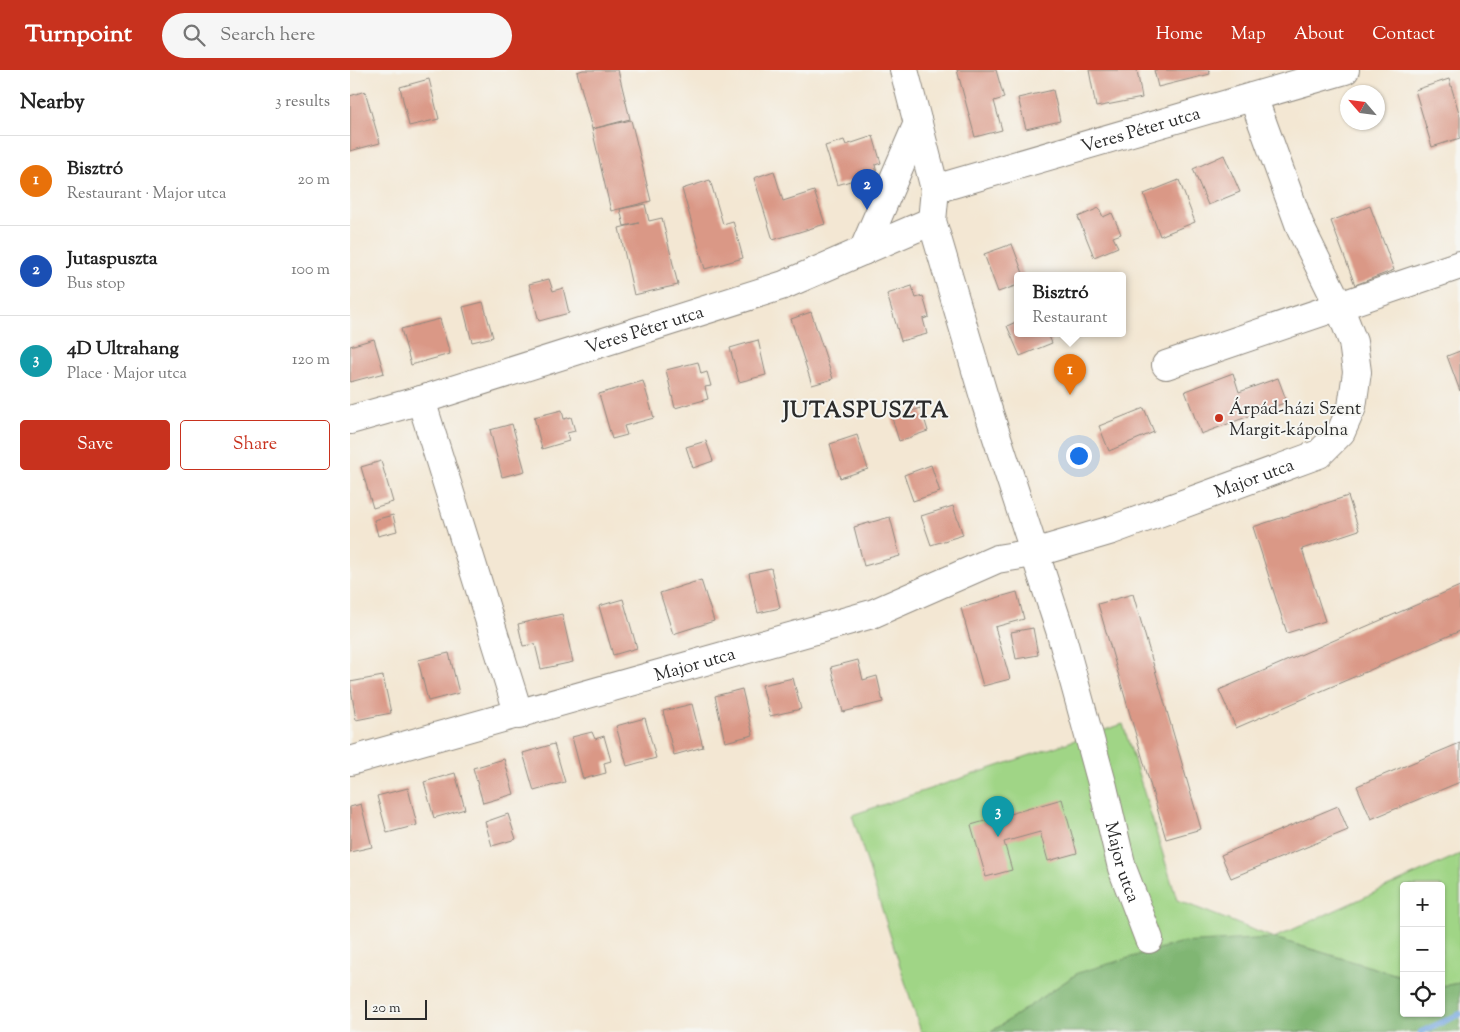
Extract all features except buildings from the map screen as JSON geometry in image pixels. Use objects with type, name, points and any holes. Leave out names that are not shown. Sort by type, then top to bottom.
[{"type":"street","points":[[904,70],[935,190],[932,221],[986,404],[1034,553]]},
{"type":"street","name":"Veres Péter utca","points":[[935,190],[1346,70]]},
{"type":"street","name":"Major utca","points":[[350,761],[872,614],[997,560],[1034,553],[1112,530],[1318,454],[1341,432],[1352,407],[1356,372],[1353,342],[1339,306],[1301,229],[1253,97]]},
{"type":"street","points":[[863,251],[918,123]]},
{"type":"street","name":"Veres Péter utca","points":[[350,420],[421,400],[784,285],[932,221]]},
{"type":"street","points":[[1166,365],[1460,265]]},
{"type":"street","points":[[421,400],[519,714]]},
{"type":"street","name":"Major utca","points":[[1034,553],[1060,630],[1103,787],[1122,868],[1149,939]]},
{"type":"green space","points":[[1123,724],[1177,900],[1274,938],[1078,973],[991,1032],[921,1032],[852,815]]},
{"type":"green space","points":[[1460,854],[1460,983],[1445,985],[1445,882],[1400,882],[1400,976],[1274,938]]},
{"type":"green space","points":[[1274,938],[1400,976],[1400,1017],[1445,1017],[1445,985],[1460,983],[1460,1032],[991,1032],[1078,973],[1179,943]]},
{"type":"waterway","points":[[1421,1032],[1460,1014]]},
{"type":"place","name":"Jutaspuszta","points":[[867,210]]},
{"type":"place","name":"Bisztró","points":[[1070,395]]},
{"type":"place","name":"Árpád-házi Szent Margit-kápolna","points":[[1219,418]]},
{"type":"place","name":"4D Ultrahang","points":[[998,837]]},
{"type":"district","name":"JUTASPUSZTA","points":[[866,409]]}]
